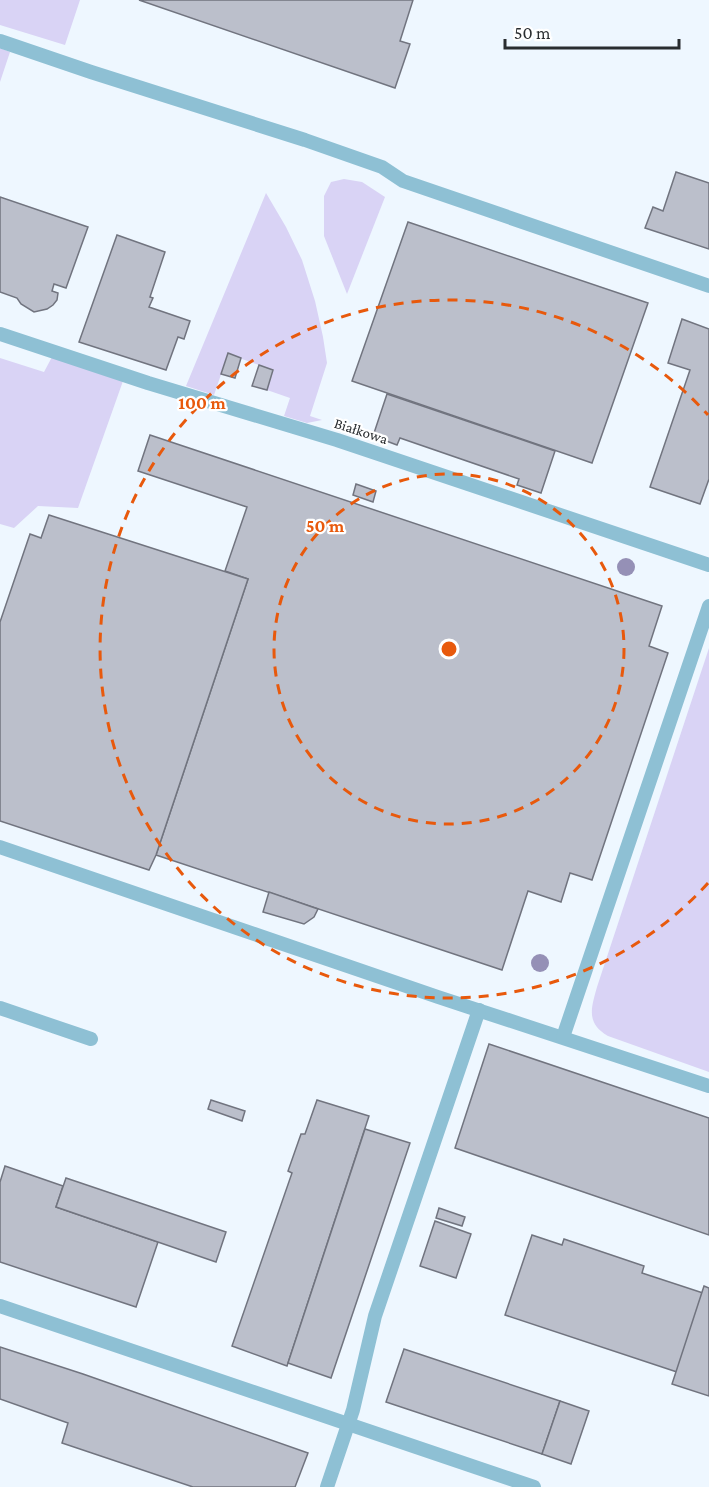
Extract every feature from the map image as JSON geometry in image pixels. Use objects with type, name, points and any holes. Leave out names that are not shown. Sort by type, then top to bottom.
[{"type":"lane","points":[[0,41],[305,140],[382,167],[404,181],[709,286]]},
{"type":"lane","name":"Białkowa","points":[[0,334],[148,383],[337,440],[709,564]]},
{"type":"lane","points":[[562,1037],[709,606]]},
{"type":"lane","points":[[0,847],[709,1086]]},
{"type":"lane","points":[[0,1008],[91,1039]]},
{"type":"lane","points":[[327,1487],[353,1410],[375,1316],[479,1010]]},
{"type":"lane","points":[[0,1306],[534,1487]]},
{"type":"shaded area","points":[[0,0],[80,0],[65,45],[0,25]]},
{"type":"shaded area","points":[[0,48],[10,52],[0,82]]},
{"type":"shaded area","points":[[344,179],[362,182],[385,197],[347,294],[324,236],[324,196],[331,182]]},
{"type":"shaded area","points":[[266,193],[302,260],[315,301],[327,363],[310,416],[322,420],[307,423],[284,416],[290,398],[267,390],[273,370],[228,354],[214,395],[186,386]]},
{"type":"shaded area","points":[[52,357],[123,381],[78,508],[38,506],[14,528],[0,524],[0,358],[44,372]]},
{"type":"shaded area","points":[[709,648],[709,1072],[608,1036],[593,1021],[592,1009],[597,987]]},
{"type":"building","points":[[139,0],[413,0],[400,41],[410,44],[395,88]]},
{"type":"building","points":[[676,172],[709,183],[709,249],[645,228],[653,207],[663,211]]},
{"type":"building","points":[[0,197],[88,227],[66,288],[54,284],[52,291],[58,293],[57,300],[47,309],[34,312],[21,304],[17,298],[0,292]]},
{"type":"building","points":[[408,222],[648,303],[592,463],[352,381]]},
{"type":"building","points":[[117,235],[165,252],[150,297],[153,298],[149,307],[190,321],[184,339],[178,337],[166,370],[79,342]]},
{"type":"building","points":[[682,319],[709,329],[709,479],[700,504],[650,487],[690,370],[668,363]]},
{"type":"building","points":[[228,353],[241,358],[235,378],[221,374]]},
{"type":"building","points":[[259,365],[273,370],[267,390],[252,386]]},
{"type":"building","points":[[387,394],[555,451],[541,493],[517,485],[519,479],[400,438],[397,445],[373,436]]},
{"type":"building","points":[[150,435],[662,606],[649,646],[668,653],[592,880],[570,873],[561,902],[528,891],[502,970],[156,855],[248,579],[225,571],[247,507],[138,471]]},
{"type":"building","points":[[356,484],[376,491],[373,502],[353,495]]},
{"type":"building","points":[[49,515],[248,579],[149,870],[0,821],[0,622],[30,534],[41,538]]},
{"type":"building","points":[[269,892],[318,909],[314,917],[304,924],[263,912]]},
{"type":"building","points":[[489,1044],[709,1118],[709,1235],[455,1148]]},
{"type":"building","points":[[211,1100],[245,1111],[242,1121],[208,1109]]},
{"type":"building","points":[[317,1100],[369,1116],[287,1366],[232,1346],[292,1173],[288,1171],[301,1134],[305,1134]]},
{"type":"building","points":[[365,1129],[410,1143],[331,1378],[288,1363]]},
{"type":"building","points":[[5,1166],[63,1186],[56,1207],[158,1242],[136,1307],[0,1262],[0,1182]]},
{"type":"building","points":[[66,1178],[226,1232],[216,1262],[56,1207]]},
{"type":"building","points":[[439,1208],[465,1217],[462,1226],[436,1218]]},
{"type":"building","points":[[435,1221],[471,1234],[456,1278],[420,1266]]},
{"type":"building","points":[[532,1235],[562,1245],[564,1239],[644,1266],[642,1273],[703,1293],[677,1372],[505,1315]]},
{"type":"building","points":[[704,1286],[709,1288],[709,1396],[672,1384]]},
{"type":"building","points":[[0,1347],[308,1453],[295,1487],[193,1487],[62,1443],[68,1423],[0,1399]]},
{"type":"building","points":[[404,1349],[560,1401],[542,1454],[386,1402]]},
{"type":"building","points":[[560,1401],[589,1411],[571,1464],[542,1454]]}]
